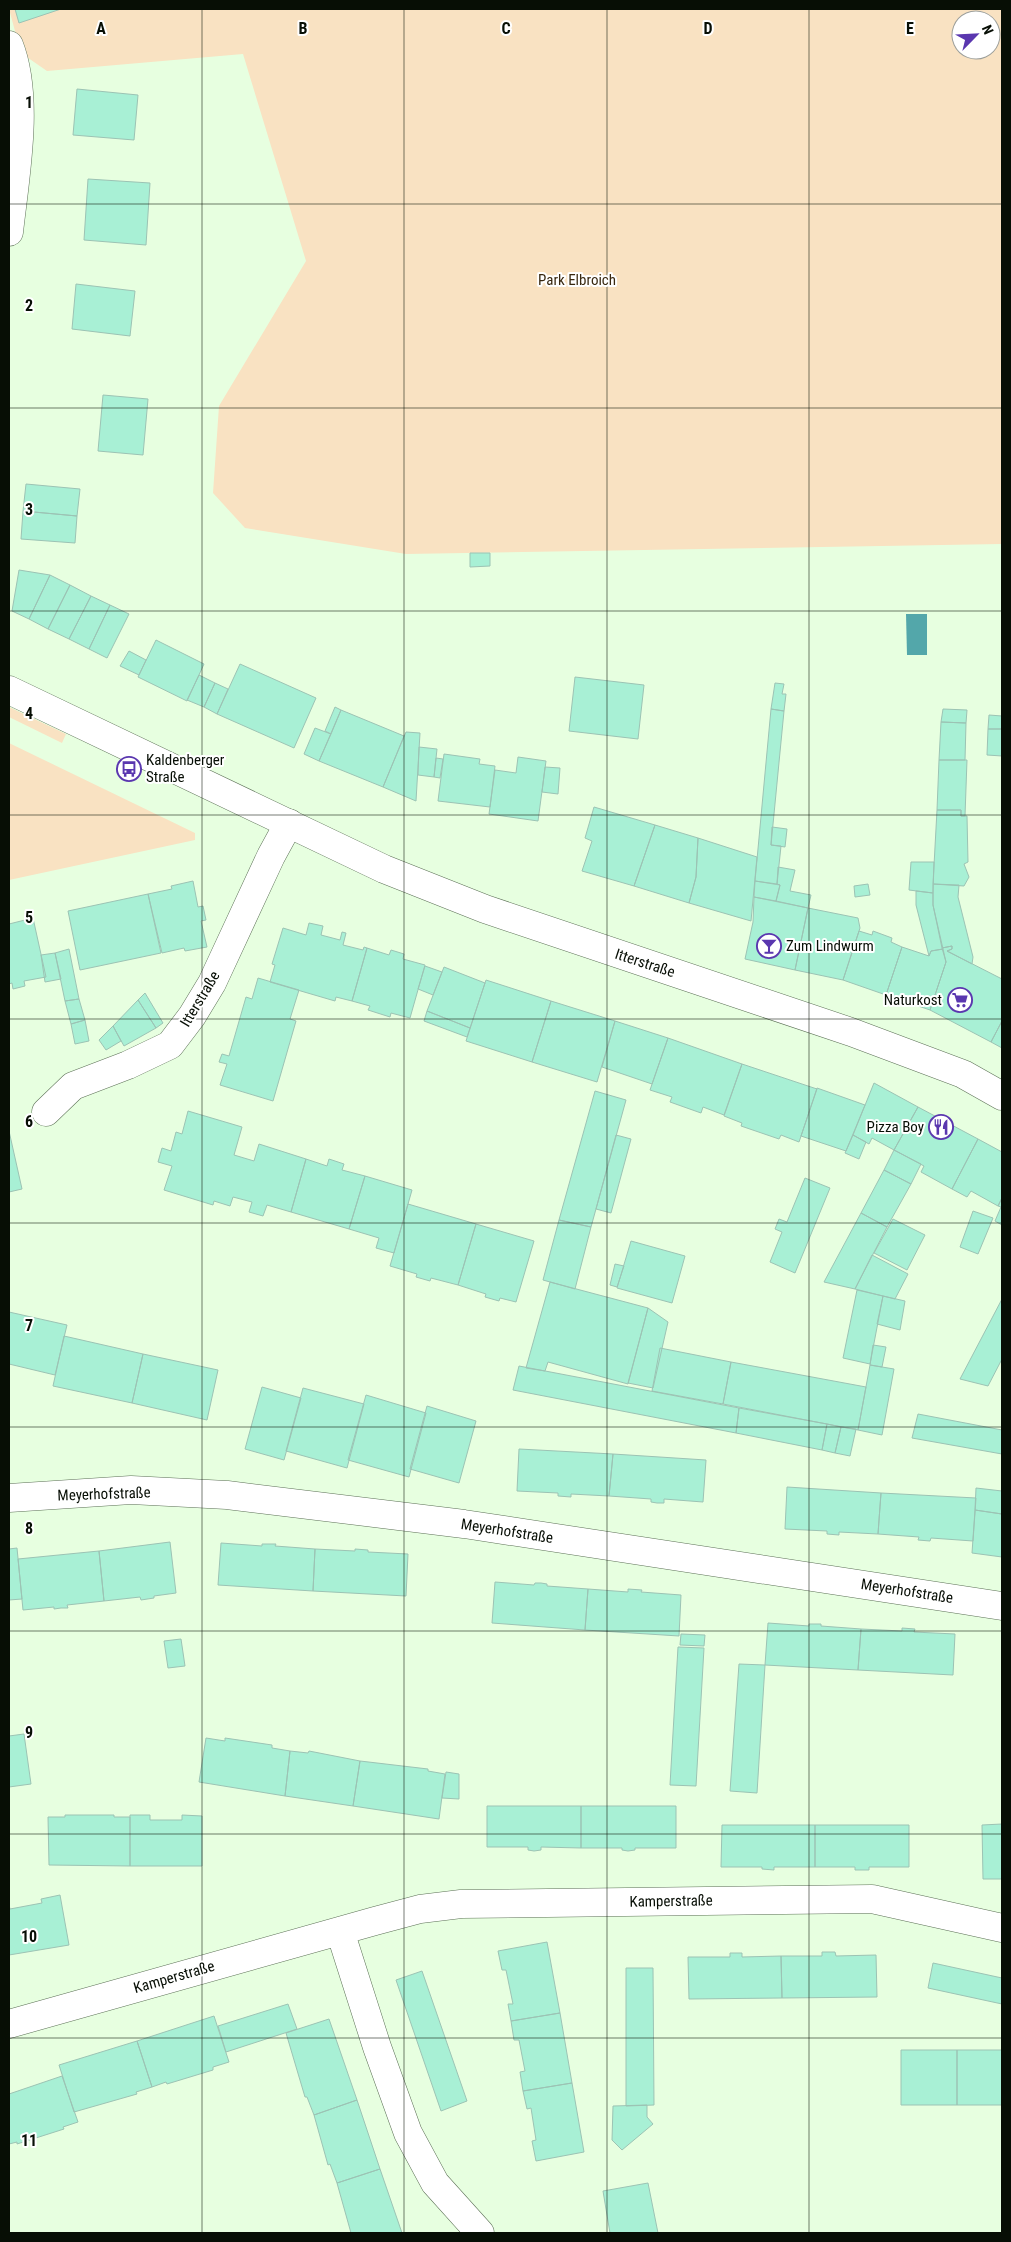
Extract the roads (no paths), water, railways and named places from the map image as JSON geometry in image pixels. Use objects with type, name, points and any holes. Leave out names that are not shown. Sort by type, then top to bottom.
[{"type":"street","points":[[9,232],[18,152],[11,59]]},
{"type":"street","name":"Itterstraße","points":[[9,690],[384,869],[485,909],[851,1032],[963,1074],[1002,1096]]},
{"type":"street","name":"Itterstraße","points":[[46,1112],[73,1086],[128,1065],[170,1044],[192,1016],[212,983],[271,856],[289,823]]},
{"type":"street","name":"Meyerhofstraße","points":[[9,1498],[122,1490],[227,1495],[464,1524],[1002,1606]]},
{"type":"street","name":"Kamperstraße","points":[[9,2024],[420,1909],[461,1904],[872,1900],[1002,1928]]},
{"type":"street","points":[[340,1931],[377,2047],[408,2133],[435,2182],[480,2233]]},
{"type":"water","points":[[906,614],[927,614],[927,655],[907,655]]},
{"type":"place","name":"Kaldenberger Straße","points":[[129,769]]},
{"type":"place","name":"Zum Lindwurm","points":[[769,946]]},
{"type":"place","name":"Naturkost","points":[[960,1000]]},
{"type":"place","name":"Pizza Boy","points":[[941,1127]]},
{"type":"park label","name":"Park Elbroich","points":[[577,280]]}]
